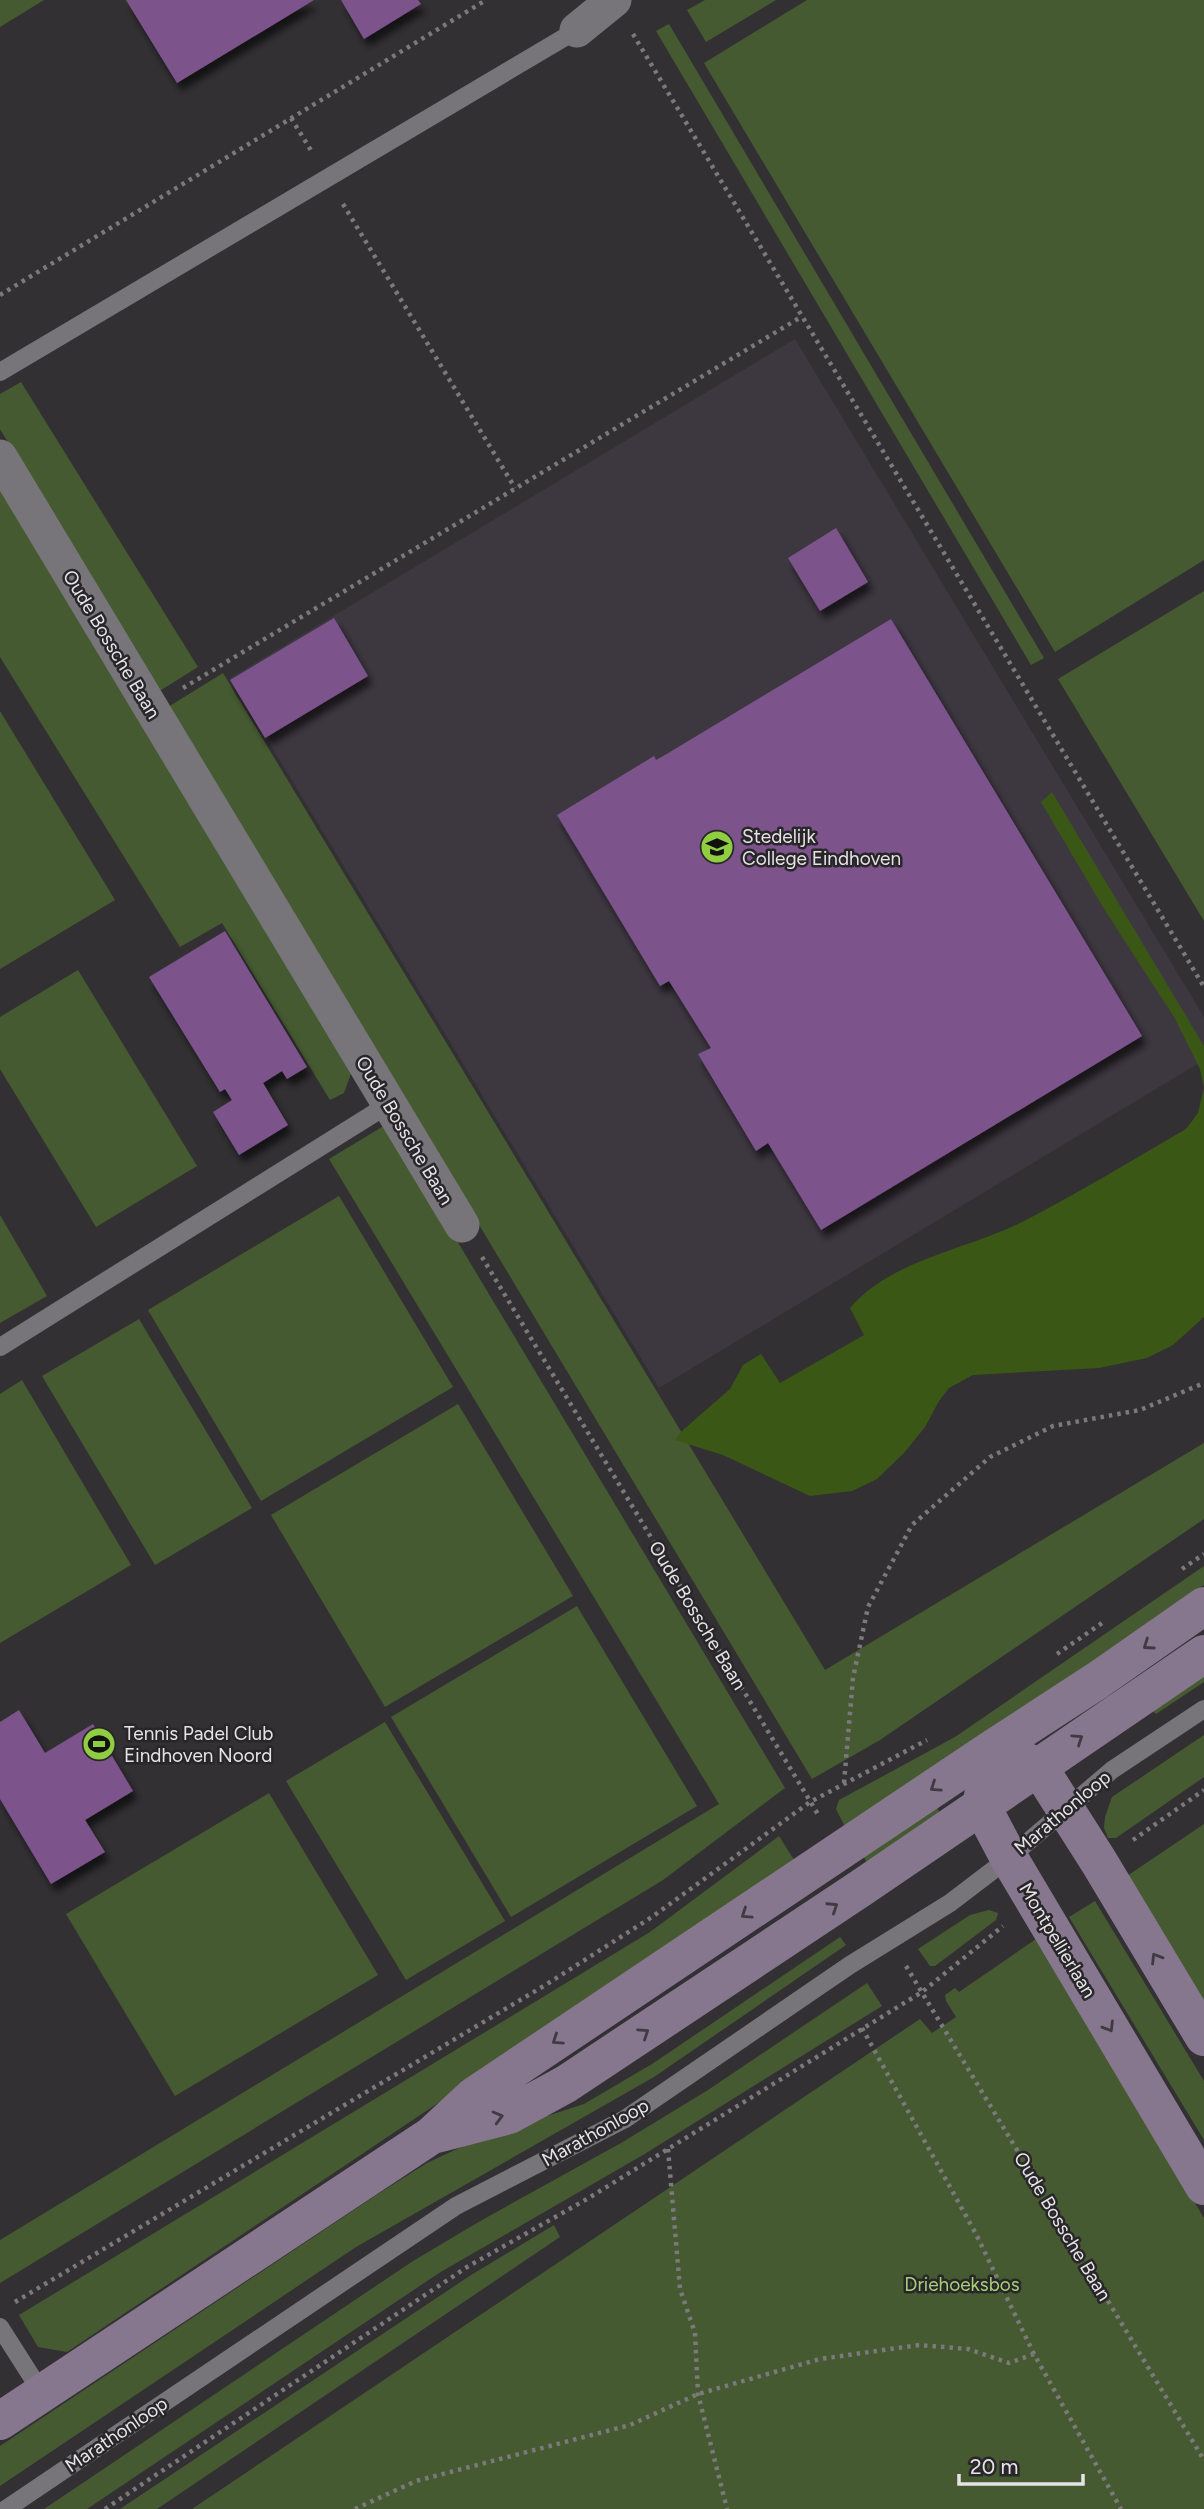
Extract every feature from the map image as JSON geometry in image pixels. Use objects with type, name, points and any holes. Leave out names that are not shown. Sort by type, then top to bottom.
[{"type":"main road","points":[[0,2421],[432,2135],[474,2095],[1098,1680],[1204,1606]]},
{"type":"main road","points":[[432,2135],[509,2115],[566,2084],[861,1888],[1204,1654]]},
{"type":"main road","points":[[992,1749],[1038,1766],[1204,2038]]},
{"type":"main road","points":[[981,1805],[992,1749]]},
{"type":"main road","name":"Montpellierlaan","points":[[981,1805],[1009,1858],[1204,2186]]},
{"type":"street","points":[[577,30],[613,0]]},
{"type":"street","name":"Oude Bossche Baan","points":[[0,457],[462,1225]]},
{"type":"lane","points":[[0,372],[577,30]]},
{"type":"lane","points":[[0,1347],[389,1104]]},
{"type":"lane","name":"Marathonloop","points":[[6,2509],[456,2206],[625,2119],[850,1965],[950,1903],[1009,1858],[1112,1770],[1204,1709]]},
{"type":"lane","points":[[0,2327],[42,2393]]},
{"type":"path","points":[[0,295],[486,0]]},
{"type":"path","points":[[613,0],[1204,986]]},
{"type":"path","points":[[291,118],[515,488]]},
{"type":"path","points":[[151,708],[801,317]]},
{"type":"path","name":"Oude Bossche Baan","points":[[462,1225],[810,1801]]},
{"type":"path","points":[[844,1783],[853,1678],[868,1607],[912,1525],[990,1457],[1053,1426],[1140,1409],[1204,1382]]},
{"type":"path","points":[[1181,1569],[1204,1554]]},
{"type":"path","points":[[1046,1661],[1114,1615]]},
{"type":"path","points":[[12,2304],[547,1984],[652,1917],[810,1801],[934,1736]]},
{"type":"path","name":"Oude Bossche Baan","points":[[862,2028],[922,1992],[1204,2460]]},
{"type":"path","points":[[105,2509],[467,2267],[668,2149],[862,2028],[976,2234],[1034,2354],[1121,2509]]},
{"type":"path","points":[[668,2149],[680,2289],[695,2333],[698,2394],[727,2509]]},
{"type":"path","points":[[355,2509],[416,2481],[630,2425],[698,2394],[820,2359],[919,2345],[968,2349],[1009,2362],[1034,2354]]},
{"type":"shaded area","name":"Stedelijk College Eindhoven","points":[[795,339],[1204,1017],[1204,1060],[659,1388],[230,678]]},
{"type":"shaded area","points":[[1052,792],[1204,1046],[1204,1088],[1200,1069],[1174,1017],[1104,909],[1041,802]]},
{"type":"shaded area","points":[[1204,1088],[1204,1317],[1173,1345],[1147,1358],[1099,1368],[973,1375],[949,1388],[925,1427],[904,1453],[877,1479],[852,1491],[810,1496],[723,1455],[675,1440],[730,1389],[743,1365],[761,1354],[780,1383],[864,1335],[850,1308],[867,1291],[908,1267],[1022,1222],[1186,1129],[1198,1113]]},
{"type":"green space","points":[[0,0],[44,0],[0,27]]},
{"type":"green space","points":[[705,0],[776,0],[706,42],[687,10]]},
{"type":"green space","points":[[807,0],[1204,0],[1204,560],[1055,652],[704,63]]},
{"type":"green space","points":[[669,24],[1044,658],[1031,665],[656,31]]},
{"type":"green space","points":[[21,382],[198,667],[158,692],[0,429],[0,394]]},
{"type":"green space","points":[[0,482],[353,1068],[344,1093],[330,1100],[222,923],[180,947],[0,657]]},
{"type":"green space","points":[[1204,591],[1204,921],[1058,679]]},
{"type":"green space","points":[[223,673],[825,1670],[1204,1443],[1204,1519],[880,1740],[812,1779],[168,707]]},
{"type":"green space","points":[[0,711],[115,900],[0,969]]},
{"type":"green space","points":[[78,970],[197,1166],[96,1227],[0,1069],[0,1017]]},
{"type":"green space","points":[[387,1124],[785,1788],[663,1880],[0,2283],[0,2240],[719,1804],[329,1159]]},
{"type":"green space","points":[[339,1196],[453,1387],[261,1501],[148,1310]]},
{"type":"green space","points":[[0,1215],[47,1296],[0,1323]]},
{"type":"green space","points":[[139,1319],[252,1508],[155,1565],[42,1376]]},
{"type":"green space","points":[[22,1380],[131,1565],[0,1643],[0,1394]]},
{"type":"green space","points":[[458,1404],[573,1596],[385,1707],[271,1515]]},
{"type":"green space","points":[[1204,1566],[1204,1585],[846,1829],[836,1809],[839,1800],[955,1737]]},
{"type":"green space","points":[[577,1606],[697,1806],[511,1917],[391,1717]]},
{"type":"green space","points":[[1204,1667],[1204,1682],[1156,1714],[1151,1710]]},
{"type":"green space","points":[[385,1722],[505,1921],[406,1980],[286,1781]]},
{"type":"green space","points":[[1204,1735],[1204,1777],[1116,1838],[1108,1838],[1104,1828],[1105,1817],[1112,1797]]},
{"type":"green space","points":[[269,1793],[378,1975],[175,2096],[66,1914]]},
{"type":"green space","points":[[936,1806],[943,1818],[870,1868],[858,1847]]},
{"type":"green space","points":[[1204,1824],[1204,2003],[1127,1876]]},
{"type":"green space","points":[[779,1836],[796,1863],[67,2352],[38,2347],[19,2315],[650,1932]]},
{"type":"green space","points":[[1095,1901],[1204,2081],[1204,2140],[1069,1917]]},
{"type":"green space","points":[[989,1910],[998,1913],[996,1920],[935,1966],[930,1966],[918,1949],[970,1915]]},
{"type":"green space","points":[[840,1937],[846,1945],[654,2077],[356,2247],[0,2486],[0,2446],[378,2194],[427,2163],[459,2148],[584,2104],[652,2064]]},
{"type":"green space","name":"Driehoeksbos","points":[[1036,1939],[1204,2218],[1204,2509],[192,2509],[920,2019],[932,2033],[956,2017],[945,1995],[955,1988],[959,1992]]},
{"type":"green space","points":[[867,1983],[882,2006],[643,2155],[439,2273],[87,2509],[44,2509],[413,2261],[621,2143],[708,2090]]},
{"type":"green space","points":[[554,2225],[560,2237],[157,2509],[120,2509],[471,2275]]},
{"type":"building","points":[[126,0],[314,0],[177,83]]},
{"type":"building","points":[[341,0],[418,0],[421,4],[364,39]]},
{"type":"building","points":[[836,528],[868,582],[820,611],[788,558]]},
{"type":"building","points":[[334,618],[368,676],[265,738],[230,680]]},
{"type":"building","points":[[891,619],[1142,1036],[821,1230],[768,1143],[756,1151],[698,1054],[711,1048],[669,981],[660,986],[557,815],[654,756],[656,760],[665,755]]},
{"type":"building","points":[[225,931],[307,1067],[287,1079],[282,1071],[263,1083],[288,1125],[239,1155],[213,1112],[232,1100],[225,1089],[220,1092],[149,977]]},
{"type":"building","points":[[19,1710],[45,1753],[93,1724],[133,1791],[85,1820],[105,1852],[51,1884],[0,1799],[0,1722]]},
{"type":"place","name":"Stedelijk College Eindhoven","points":[[717,847]]},
{"type":"place","name":"Tennis Padel Club Eindhoven Noord","points":[[99,1744]]}]
